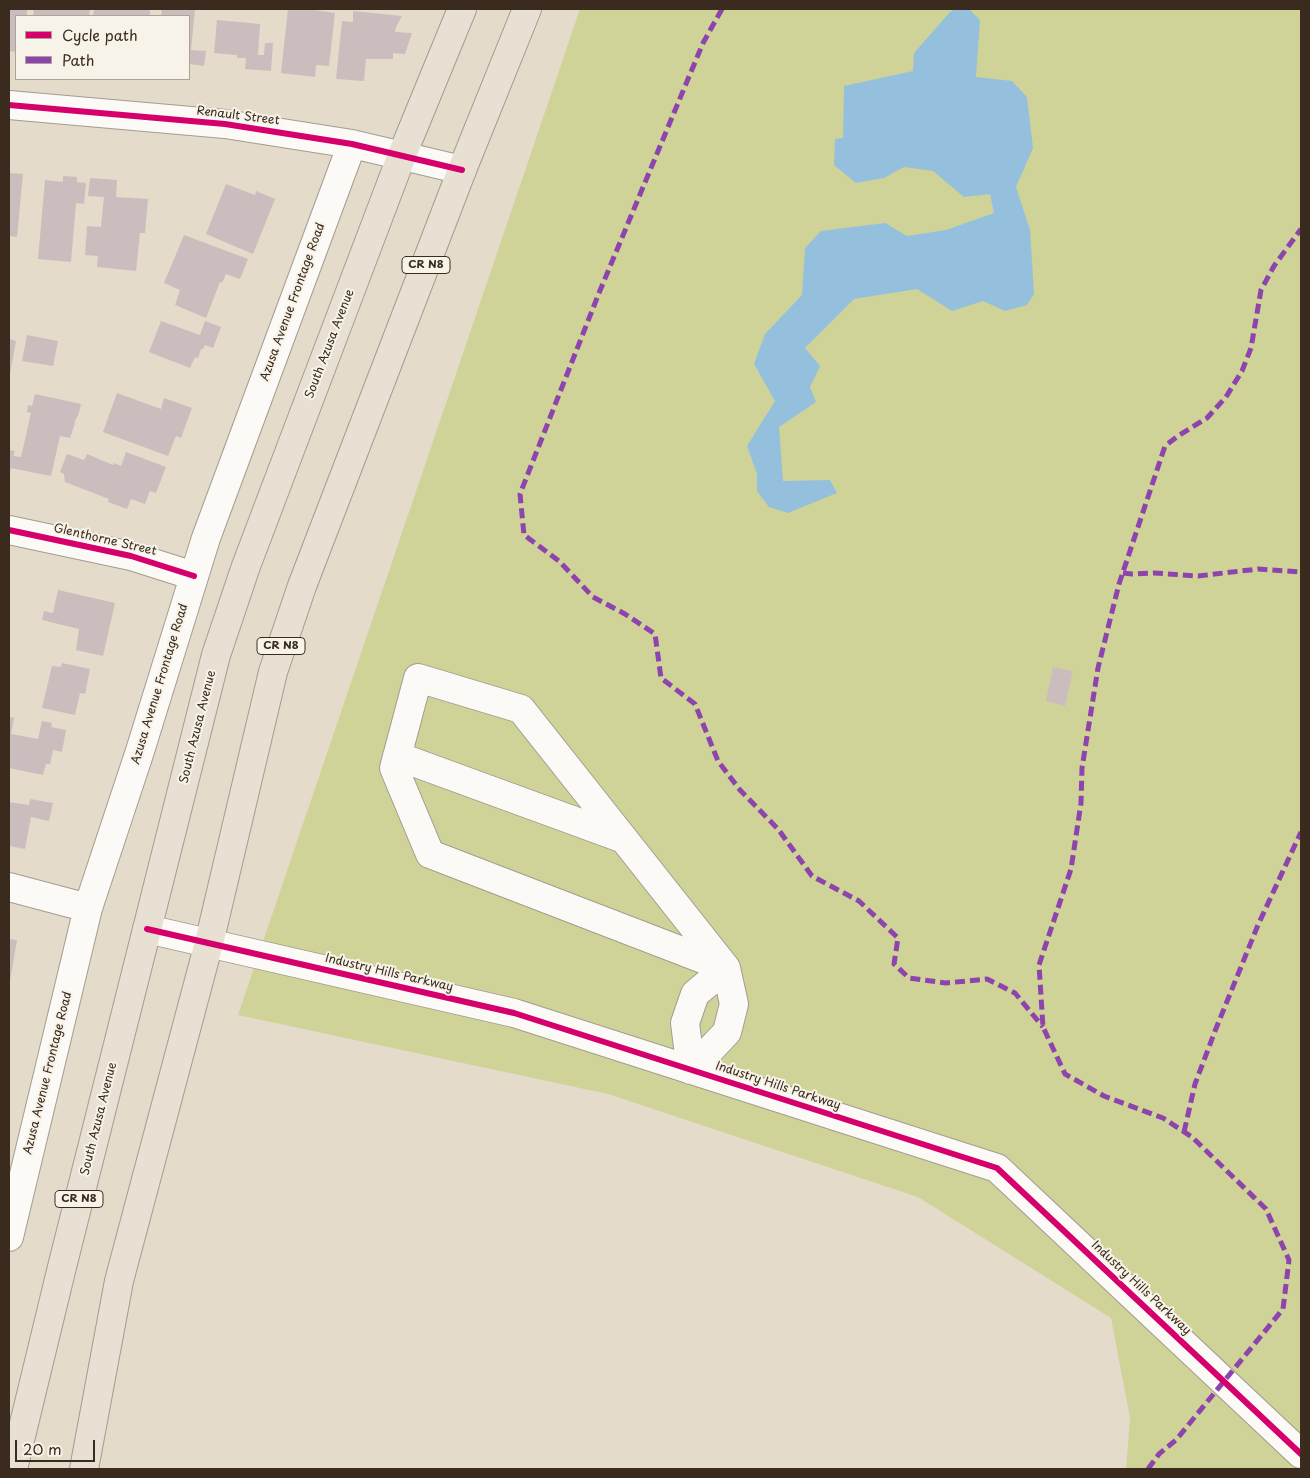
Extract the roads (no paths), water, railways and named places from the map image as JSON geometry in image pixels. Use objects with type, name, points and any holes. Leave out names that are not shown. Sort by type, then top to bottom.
[{"type":"main road","name":"South Azusa Avenue","points":[[13,1469],[146,929],[216,655],[250,558],[402,155],[462,9]]},
{"type":"main road","name":"CR N8","points":[[84,1469],[119,1281],[209,943],[273,672],[302,586],[462,170],[527,9]]},
{"type":"street","name":"Renault Street","points":[[9,106],[225,124],[352,144],[462,170]]},
{"type":"street","name":"Azusa Avenue Frontage Road","points":[[9,1237],[88,908],[140,751],[206,538],[352,144]]},
{"type":"street","name":"Glenthorne Street","points":[[9,530],[131,556],[194,576]]},
{"type":"street","points":[[691,1070],[727,1032],[734,1004],[726,968],[521,709],[418,678],[394,768],[430,854],[726,968]]},
{"type":"street","points":[[397,756],[624,839]]},
{"type":"street","points":[[9,887],[88,908]]},
{"type":"street","name":"Industry Hills Parkway","points":[[146,929],[514,1013],[998,1168],[1301,1454]]},
{"type":"street","points":[[691,1070],[685,1023],[695,994],[726,968]]},
{"type":"water","points":[[955,9],[969,9],[980,20],[976,77],[1012,81],[1027,97],[1033,148],[1016,187],[1030,230],[1034,294],[1027,305],[1005,311],[983,301],[952,311],[917,289],[854,299],[805,348],[820,366],[810,387],[816,402],[779,427],[783,481],[830,480],[837,493],[788,513],[769,507],[757,491],[757,474],[747,446],[775,401],[754,364],[765,334],[802,295],[805,248],[821,231],[885,223],[907,236],[946,230],[994,213],[990,194],[964,197],[933,171],[904,167],[884,178],[856,183],[834,165],[835,139],[843,138],[844,86],[913,71],[914,53],[950,12]]}]
